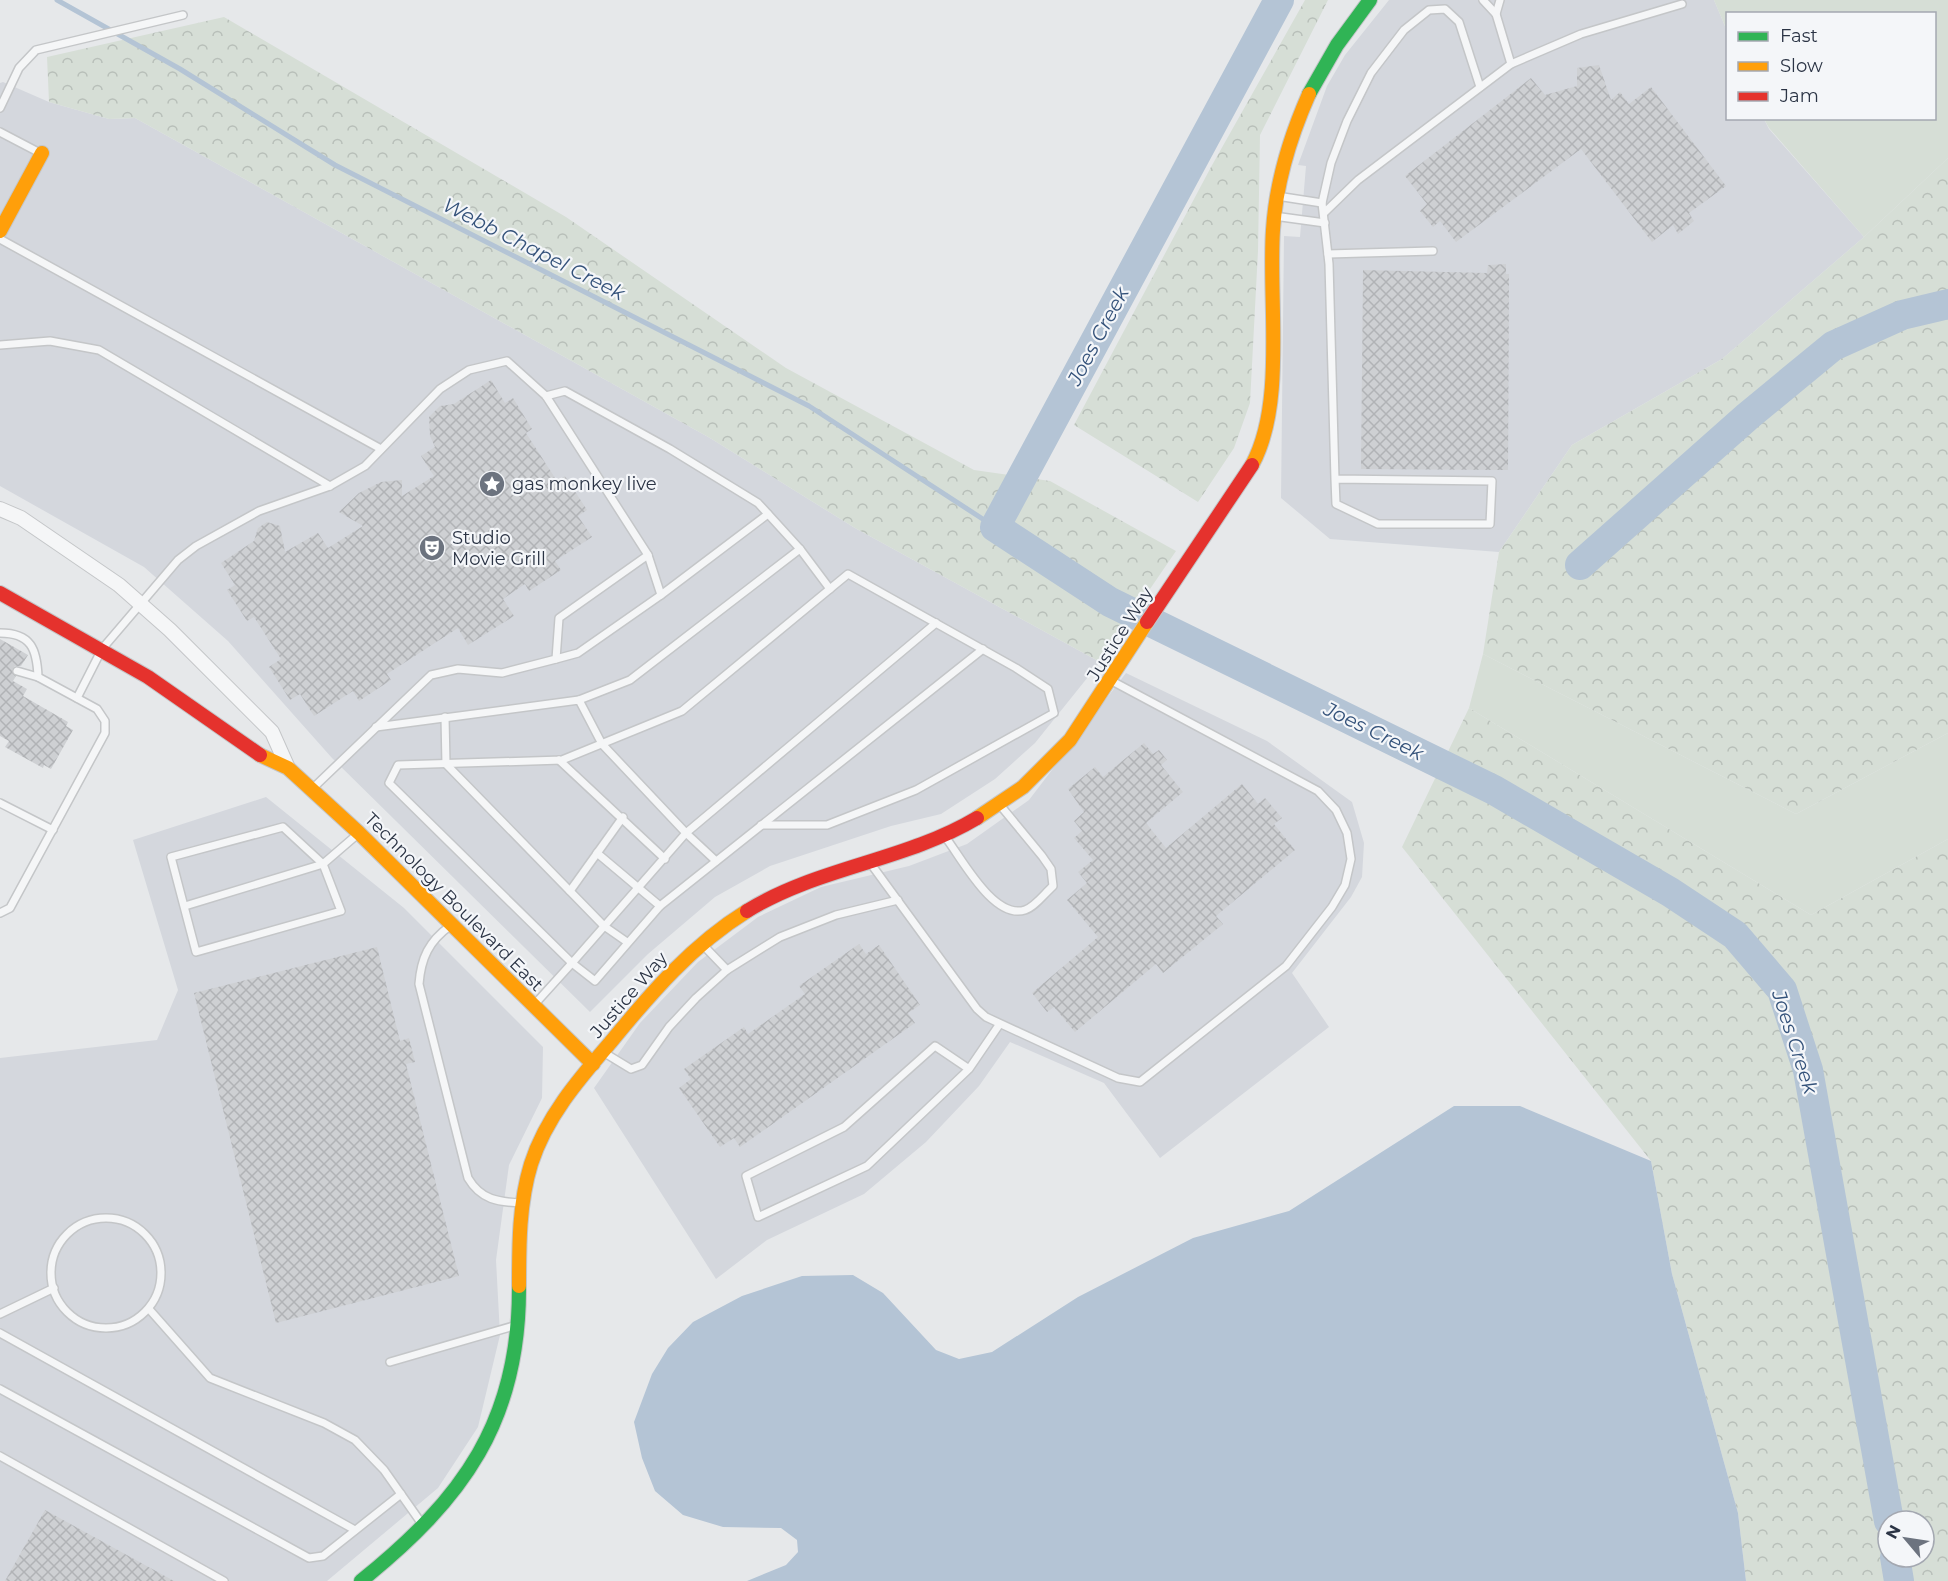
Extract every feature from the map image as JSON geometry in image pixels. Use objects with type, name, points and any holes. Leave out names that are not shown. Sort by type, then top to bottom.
[{"type":"street","name":"Justice Way","points":[[362,1581],[423,1526],[466,1480],[489,1437],[505,1398],[518,1344],[518,1238],[522,1203],[532,1161],[556,1112],[593,1064],[663,977],[734,918],[774,896],[813,879],[871,863],[945,836],[999,804],[1028,783],[1064,749],[1112,681],[1121,662],[1256,456],[1266,428],[1270,403],[1276,196],[1298,121],[1316,79],[1336,44],[1370,0]]},
{"type":"street","points":[[0,231],[42,153]]},
{"type":"street","name":"Technology Boulevard East","points":[[0,508],[21,519],[119,585],[170,630],[273,732],[288,768]]},
{"type":"street","name":"Technology Boulevard East","points":[[0,593],[148,677],[250,751],[288,768],[359,833],[593,1064]]},
{"type":"lane","points":[[1483,0],[1496,14],[1511,64]]},
{"type":"lane","points":[[1496,14],[1500,0]]},
{"type":"lane","points":[[1324,213],[1358,180],[1511,64],[1542,48],[1581,34],[1682,4]]},
{"type":"lane","points":[[1335,479],[1492,481],[1490,524],[1378,524],[1336,504],[1335,479],[1329,254],[1322,203],[1331,163],[1347,121],[1371,73],[1404,30],[1429,9],[1445,9],[1459,22],[1480,87]]},
{"type":"lane","points":[[0,108],[19,68],[36,50],[183,15]]},
{"type":"lane","points":[[0,132],[42,153]]},
{"type":"lane","points":[[1276,196],[1322,203]]},
{"type":"lane","points":[[1274,216],[1325,223]]},
{"type":"lane","points":[[0,239],[381,449]]},
{"type":"lane","points":[[1329,254],[1433,251]]},
{"type":"lane","points":[[0,345],[50,340],[99,350],[330,486]]},
{"type":"lane","points":[[77,698],[102,649],[178,560],[196,546],[259,511],[330,486],[365,466],[440,389],[469,370],[507,361],[546,396],[648,555],[660,595]]},
{"type":"lane","points":[[546,396],[565,392],[670,449],[758,503],[800,549],[830,590]]},
{"type":"lane","points":[[312,789],[431,675],[458,669],[502,673],[578,653],[768,514]]},
{"type":"lane","points":[[376,727],[579,700],[630,680],[800,549]]},
{"type":"lane","points":[[556,659],[559,618],[648,555]]},
{"type":"lane","points":[[761,825],[827,825],[916,790],[1054,713],[1048,689],[983,649],[848,574],[682,711],[559,760],[398,765],[388,783],[572,963],[595,981],[660,906],[761,825],[983,649]]},
{"type":"lane","points":[[534,1005],[665,859],[686,832],[936,623]]},
{"type":"lane","points":[[0,633],[11,633],[28,641],[38,658],[38,677]]},
{"type":"lane","points":[[0,913],[10,908],[105,733],[105,721],[97,709],[38,677],[17,671]]},
{"type":"lane","points":[[871,863],[977,1009],[999,1025],[1118,1078],[1140,1082],[1286,966],[1332,907],[1345,885],[1351,859],[1347,833],[1336,810],[1318,791],[1112,681]]},
{"type":"lane","points":[[579,700],[602,744],[716,861]]},
{"type":"lane","points":[[445,717],[446,764],[604,926],[627,942]]},
{"type":"lane","points":[[559,760],[623,817],[665,859]]},
{"type":"lane","points":[[0,802],[52,830]]},
{"type":"lane","points":[[945,836],[990,898],[1001,908],[1016,912],[1027,910],[1053,886],[1051,869],[999,804]]},
{"type":"lane","points":[[570,891],[623,817]]},
{"type":"lane","points":[[283,827],[323,864],[341,911],[196,952],[171,857],[283,827]]},
{"type":"lane","points":[[185,906],[323,864],[359,833]]},
{"type":"lane","points":[[597,853],[660,906]]},
{"type":"lane","points":[[603,1052],[631,1069],[642,1065],[669,1027],[727,970],[780,937],[836,915],[898,900]]},
{"type":"lane","points":[[452,925],[438,935],[426,949],[420,966],[419,984],[468,1178],[481,1194],[490,1200],[522,1203]]},
{"type":"lane","points":[[702,943],[727,970]]},
{"type":"lane","points":[[969,1069],[934,1046],[844,1127],[746,1176],[758,1217],[867,1166],[969,1069],[999,1025]]},
{"type":"lane","points":[[102,1217],[123,1220],[142,1230],[156,1247],[162,1268],[159,1290],[148,1309],[132,1323],[111,1329],[89,1326],[70,1316],[57,1299],[54,1287],[51,1278],[53,1256],[64,1237],[81,1223],[102,1217]]},
{"type":"lane","points":[[0,1314],[54,1287]]},
{"type":"lane","points":[[148,1309],[210,1378],[324,1423],[355,1440],[384,1470],[423,1526]]},
{"type":"lane","points":[[390,1362],[519,1324]]},
{"type":"lane","points":[[0,1333],[355,1530]]},
{"type":"lane","points":[[0,1389],[309,1558],[323,1556],[401,1494]]},
{"type":"lane","points":[[0,1456],[209,1577],[224,1581]]},
{"type":"shaded area","points":[[1389,0],[1714,0],[1726,29],[1726,120],[1764,120],[1769,129],[1864,237],[1722,359],[1572,445],[1499,552],[1330,539],[1281,498],[1284,236],[1300,237],[1306,166],[1298,165],[1327,86],[1345,55]]},
{"type":"shaded area","points":[[3,82],[49,102],[109,119],[135,118],[710,438],[855,528],[1100,662],[1035,743],[995,779],[941,814],[891,826],[770,866],[715,897],[648,954],[590,1012],[332,758],[228,641],[144,567],[0,486],[0,83]]},
{"type":"shaded area","points":[[1126,673],[1267,741],[1352,802],[1364,843],[1362,877],[1351,897],[1292,973],[1329,1027],[1160,1158],[1104,1083],[1010,1042],[979,1086],[926,1142],[864,1194],[767,1240],[716,1279],[594,1088],[640,1023],[698,962],[758,917],[821,887],[909,866],[967,844],[1029,800]]},
{"type":"shaded area","points":[[266,797],[404,908],[543,1047],[542,1098],[509,1165],[496,1260],[500,1335],[478,1427],[438,1488],[327,1581],[0,1581],[0,1058],[157,1040],[178,990],[133,840]]},
{"type":"green space","points":[[1305,0],[1328,0],[1260,135],[1258,251],[1250,403],[1234,448],[1198,502],[1074,425],[1211,167]]},
{"type":"green space","points":[[1714,0],[1948,0],[1948,158],[1864,237],[1765,120],[1936,120],[1936,12],[1726,12],[1726,29]]},
{"type":"green space","points":[[224,17],[566,217],[786,368],[974,470],[1050,481],[1176,551],[1100,662],[855,528],[710,438],[135,118],[109,119],[49,102],[47,57]]},
{"type":"green space","points":[[1948,158],[1948,733],[1796,814],[1483,654],[1499,552],[1572,445],[1722,359],[1864,237]]},
{"type":"green space","points":[[1483,654],[1796,814],[1948,733],[1948,839],[1811,915],[1469,708]]},
{"type":"green space","points":[[1469,708],[1811,915],[1948,839],[1948,1581],[1746,1581],[1738,1513],[1672,1274],[1651,1161],[1402,847]]},
{"type":"water","points":[[1454,1106],[1520,1106],[1651,1161],[1672,1274],[1738,1513],[1746,1581],[747,1581],[786,1565],[798,1552],[797,1540],[781,1528],[723,1527],[683,1515],[655,1491],[642,1458],[634,1422],[652,1374],[668,1348],[693,1322],[742,1296],[802,1276],[853,1275],[883,1293],[936,1350],[959,1359],[992,1352],[1078,1297],[1193,1238],[1289,1211]]},
{"type":"building","points":[[1599,65],[1611,100],[1620,92],[1629,104],[1651,87],[1726,186],[1689,213],[1694,221],[1678,234],[1673,225],[1652,242],[1581,149],[1456,242],[1440,221],[1433,227],[1420,211],[1427,204],[1405,176],[1531,78],[1545,95],[1577,86],[1577,68]]},
{"type":"building","points":[[1506,264],[1506,274],[1509,274],[1508,470],[1361,469],[1363,270],[1487,273],[1488,265]]},
{"type":"building","name":"Studio Movie Grill","points":[[491,380],[505,403],[513,398],[532,429],[526,433],[557,481],[565,476],[587,510],[578,516],[592,537],[555,561],[561,570],[529,591],[525,584],[503,599],[514,616],[468,645],[458,628],[387,674],[391,680],[359,701],[353,691],[314,716],[300,694],[290,700],[269,667],[281,659],[254,617],[247,621],[227,590],[235,585],[221,563],[254,541],[258,528],[267,522],[280,526],[285,552],[318,533],[328,548],[363,526],[339,512],[359,493],[381,482],[402,480],[402,496],[434,476],[421,456],[435,447],[430,436],[429,417],[440,406],[454,404]]},
{"type":"building","points":[[0,639],[28,655],[21,666],[15,666],[12,670],[16,676],[13,681],[27,689],[23,696],[68,722],[66,726],[73,730],[51,769],[44,765],[43,768],[5,747],[9,741],[0,736]]},
{"type":"building","points":[[1144,743],[1153,754],[1159,750],[1167,760],[1161,765],[1183,792],[1146,823],[1166,848],[1242,784],[1258,804],[1265,798],[1282,818],[1274,824],[1295,850],[1216,916],[1223,924],[1163,973],[1156,964],[1075,1032],[1054,1007],[1047,1012],[1032,993],[1098,937],[1067,900],[1087,883],[1078,872],[1093,860],[1074,838],[1082,831],[1074,821],[1084,812],[1068,789],[1095,767],[1103,777]]},
{"type":"building","points":[[859,944],[866,954],[879,945],[920,1005],[908,1013],[915,1023],[740,1147],[734,1138],[720,1147],[679,1088],[691,1079],[684,1069],[744,1027],[748,1034],[805,994],[799,986]]},
{"type":"building","points":[[377,947],[400,1041],[409,1038],[415,1062],[406,1064],[459,1276],[276,1323],[194,993]]},
{"type":"building","points":[[45,1510],[174,1581],[5,1581]]},
{"type":"waterway","name":"Webb Chapel Creek","points":[[57,0],[180,69],[335,165],[809,406],[995,527]]},
{"type":"waterway","name":"Joes Creek","points":[[1279,0],[995,527],[1110,602],[1494,790],[1670,892],[1735,935],[1782,990],[1808,1070],[1887,1509]]},
{"type":"waterway","points":[[1580,565],[1748,416],[1833,346],[1902,315],[1948,304]]},
{"type":"waterway","name":"Joes Creek","points":[[1897,1569],[1899,1581]]},
{"type":"traffic: fast","points":[[1309,94],[1337,45],[1370,0]]},
{"type":"traffic: fast","points":[[361,1581],[429,1519],[456,1487],[479,1453],[496,1417],[509,1378],[517,1334],[519,1286]]},
{"type":"traffic: slow","points":[[1252,465],[1262,440],[1269,412],[1272,382],[1272,258],[1277,195],[1290,143],[1309,94]]},
{"type":"traffic: slow","points":[[0,231],[42,153]]},
{"type":"traffic: slow","points":[[977,818],[1023,787],[1070,740],[1147,622]]},
{"type":"traffic: slow","points":[[260,755],[288,768],[359,833],[593,1064]]},
{"type":"traffic: slow","points":[[519,1286],[520,1224],[527,1179],[537,1147],[554,1115],[587,1070],[673,971],[708,939],[747,911]]},
{"type":"traffic: jam","points":[[1147,622],[1252,465]]},
{"type":"traffic: jam","points":[[0,593],[148,677],[260,755]]},
{"type":"traffic: jam","points":[[747,911],[803,884],[921,844],[949,833],[977,818]]},
{"type":"place","name":"gas monkey live","points":[[492,484]]},
{"type":"place","name":"Studio Movie Grill","points":[[432,548]]}]
